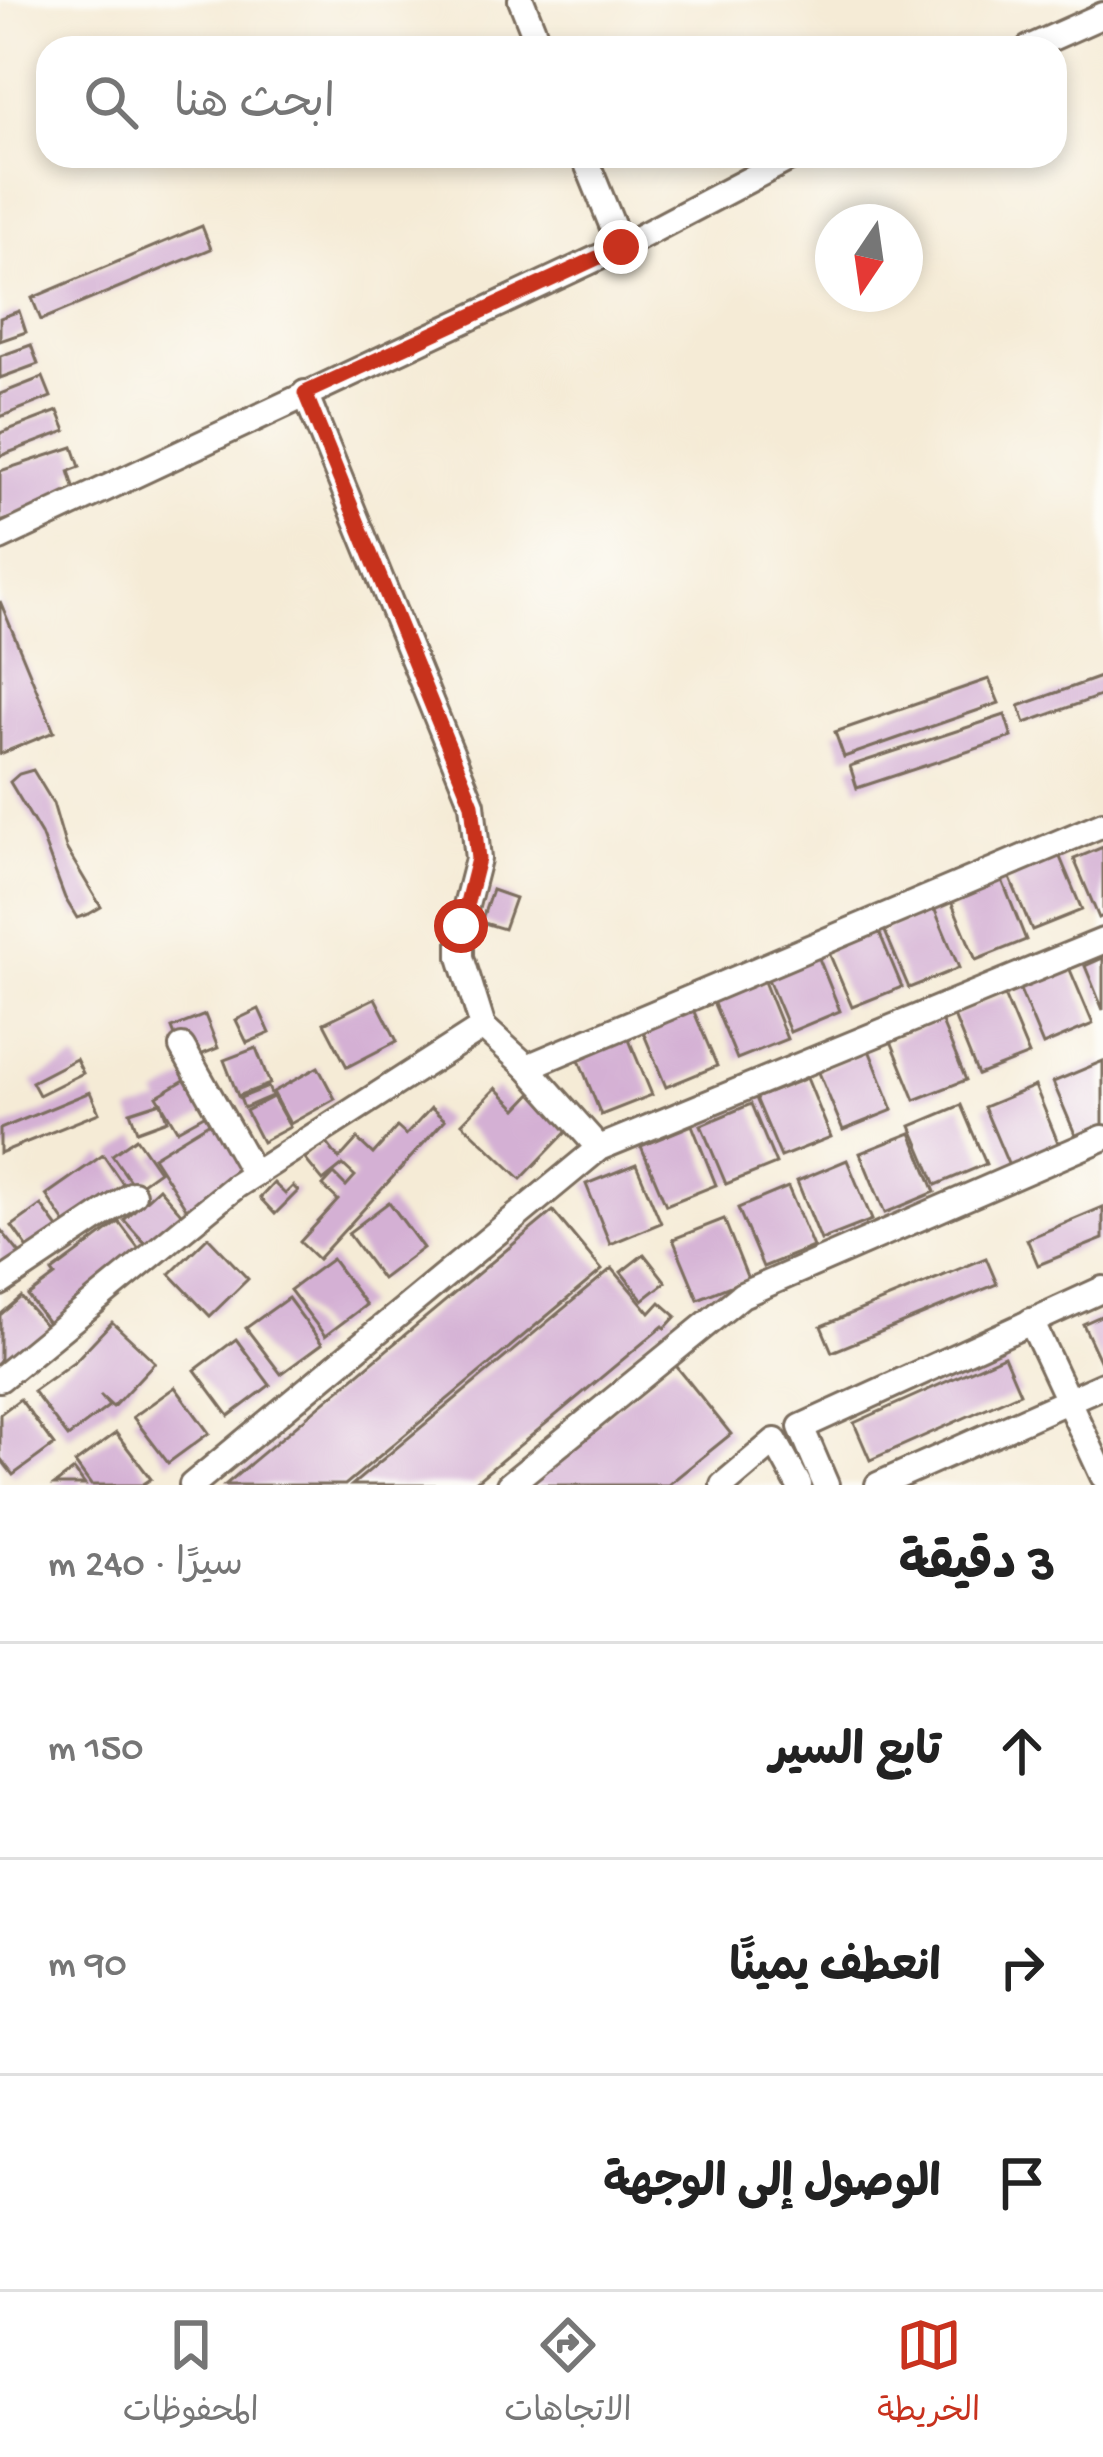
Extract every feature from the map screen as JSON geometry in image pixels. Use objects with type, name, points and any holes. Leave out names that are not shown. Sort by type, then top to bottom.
[{"type":"street","points":[[521,0],[535,36]]},
{"type":"street","points":[[1056,36],[1103,15]]},
{"type":"street","points":[[589,168],[621,247]]},
{"type":"street","points":[[0,538],[621,247],[771,168]]},
{"type":"street","points":[[305,393],[472,804],[478,859],[461,926],[461,956],[483,1027],[526,1066],[599,1148]]},
{"type":"street","points":[[526,1066],[1103,824]]},
{"type":"street","points":[[192,1485],[599,1148],[1103,941]]},
{"type":"street","points":[[0,1379],[254,1174],[483,1027]]},
{"type":"street","points":[[182,1047],[254,1174]]},
{"type":"street","points":[[509,1485],[742,1295],[1103,1138]]},
{"type":"street","points":[[0,1283],[133,1194]]},
{"type":"street","points":[[826,1485],[801,1427],[1103,1288]]},
{"type":"street","points":[[1031,1322],[1103,1476]]},
{"type":"street","points":[[878,1485],[1103,1385]]},
{"type":"street","points":[[723,1485],[776,1441],[799,1485]]},
{"type":"building","points":[[202,226],[211,249],[41,320],[32,298]]},
{"type":"building","points":[[19,311],[26,332],[0,341],[0,318]]},
{"type":"building","points":[[31,345],[38,364],[0,378],[0,356]]},
{"type":"building","points":[[43,377],[51,397],[0,417],[0,394]]},
{"type":"building","points":[[58,411],[66,431],[0,456],[0,433]]},
{"type":"building","points":[[73,447],[80,467],[69,471],[77,497],[0,522],[0,471]]},
{"type":"building","points":[[0,601],[54,732],[0,754]]},
{"type":"building","points":[[1103,676],[1103,695],[1025,723],[1019,706]]},
{"type":"building","points":[[989,679],[999,703],[844,757],[835,732]]},
{"type":"building","points":[[1005,715],[1012,737],[857,788],[850,766]]},
{"type":"building","points":[[33,770],[53,803],[66,848],[101,907],[89,914],[77,918],[65,898],[41,834],[10,782]]},
{"type":"building","points":[[1103,847],[1103,916],[1099,918],[1074,859]]},
{"type":"building","points":[[1057,850],[1082,910],[1032,930],[1007,871]]},
{"type":"building","points":[[1002,880],[1026,940],[976,960],[951,901]]},
{"type":"building","points":[[492,890],[515,898],[504,929],[481,922]]},
{"type":"building","points":[[934,908],[959,968],[909,988],[884,929]]},
{"type":"building","points":[[877,927],[902,987],[852,1007],[827,948]]},
{"type":"building","points":[[816,951],[840,1011],[790,1032],[765,972]]},
{"type":"building","points":[[1103,958],[1103,1010],[1085,966]]},
{"type":"building","points":[[1068,965],[1093,1024],[1043,1045],[1018,985]]},
{"type":"building","points":[[763,979],[787,1039],[737,1059],[712,999]]},
{"type":"building","points":[[1004,995],[1029,1055],[978,1075],[954,1016]]},
{"type":"building","points":[[375,998],[397,1041],[347,1067],[324,1023]]},
{"type":"building","points":[[692,1007],[717,1066],[666,1087],[641,1027]]},
{"type":"building","points":[[259,1009],[270,1033],[247,1043],[236,1020]]},
{"type":"building","points":[[205,1015],[218,1048],[185,1061],[172,1028]]},
{"type":"building","points":[[941,1020],[966,1080],[915,1100],[891,1041]]},
{"type":"building","points":[[627,1035],[652,1095],[601,1115],[577,1055]]},
{"type":"building","points":[[256,1048],[270,1084],[238,1096],[224,1060]]},
{"type":"building","points":[[869,1050],[893,1110],[843,1130],[818,1070]]},
{"type":"building","points":[[76,1059],[83,1073],[39,1095],[32,1082]]},
{"type":"building","points":[[1103,1061],[1103,1131],[1078,1141],[1053,1082]]},
{"type":"building","points":[[318,1067],[335,1099],[290,1124],[273,1092]]},
{"type":"building","points":[[193,1075],[213,1110],[177,1130],[157,1096]]},
{"type":"building","points":[[807,1078],[831,1137],[781,1157],[756,1098]]},
{"type":"building","points":[[1035,1086],[1059,1145],[1009,1166],[984,1107]]},
{"type":"building","points":[[268,1087],[272,1096],[244,1108],[240,1098]]},
{"type":"building","points":[[538,1087],[575,1123],[521,1179],[462,1123],[496,1088],[517,1109]]},
{"type":"building","points":[[90,1092],[99,1113],[0,1153],[0,1129]]},
{"type":"building","points":[[273,1097],[290,1127],[262,1142],[246,1111]]},
{"type":"building","points":[[161,1102],[167,1120],[137,1131],[130,1112]]},
{"type":"building","points":[[751,1104],[776,1164],[726,1184],[701,1125]]},
{"type":"building","points":[[961,1105],[986,1164],[936,1185],[911,1126]]},
{"type":"building","points":[[431,1108],[445,1120],[318,1259],[300,1242],[338,1200],[323,1186],[334,1174],[346,1186],[355,1176],[343,1165],[323,1181],[305,1159],[326,1142],[339,1159],[357,1139],[373,1154],[397,1127],[406,1135]]},
{"type":"building","points":[[228,1111],[259,1161],[213,1189],[219,1199],[191,1216],[153,1157]]},
{"type":"building","points":[[692,1125],[716,1185],[666,1205],[641,1146]]},
{"type":"building","points":[[911,1133],[935,1192],[885,1213],[860,1153]]},
{"type":"building","points":[[136,1138],[159,1171],[135,1188],[112,1155]]},
{"type":"building","points":[[103,1155],[127,1190],[70,1230],[46,1195]]},
{"type":"building","points":[[847,1160],[872,1220],[821,1240],[797,1181]]},
{"type":"building","points":[[636,1164],[661,1223],[610,1244],[586,1184]]},
{"type":"building","points":[[274,1183],[285,1194],[293,1186],[298,1191],[275,1214],[260,1198]]},
{"type":"building","points":[[788,1187],[813,1247],[763,1267],[738,1208]]},
{"type":"building","points":[[159,1188],[189,1222],[154,1253],[124,1220]]},
{"type":"building","points":[[389,1202],[423,1248],[382,1279],[348,1233]]},
{"type":"building","points":[[41,1205],[64,1236],[35,1258],[12,1226]]},
{"type":"building","points":[[1103,1207],[1103,1239],[1038,1265],[1027,1239]]},
{"type":"building","points":[[553,1211],[602,1270],[345,1485],[225,1485]]},
{"type":"building","points":[[724,1219],[748,1279],[698,1299],[673,1239]]},
{"type":"building","points":[[119,1222],[143,1254],[54,1331],[28,1296]]},
{"type":"building","points":[[0,1229],[26,1261],[0,1282]]},
{"type":"building","points":[[208,1237],[248,1279],[210,1316],[170,1274]]},
{"type":"building","points":[[644,1254],[666,1282],[643,1300],[621,1272]]},
{"type":"building","points":[[986,1258],[997,1284],[832,1352],[821,1326]]},
{"type":"building","points":[[332,1259],[366,1305],[325,1336],[290,1290]]},
{"type":"building","points":[[612,1268],[650,1313],[660,1302],[676,1316],[665,1328],[472,1485],[352,1485]]},
{"type":"building","points":[[21,1297],[50,1331],[0,1373],[0,1315]]},
{"type":"building","points":[[288,1298],[322,1344],[281,1374],[246,1328]]},
{"type":"building","points":[[1103,1315],[1103,1367],[1083,1324]]},
{"type":"building","points":[[112,1322],[155,1362],[113,1407],[100,1395],[109,1406],[68,1437],[33,1391],[75,1361]]},
{"type":"building","points":[[236,1339],[270,1385],[229,1416],[195,1370]]},
{"type":"building","points":[[1004,1356],[1020,1393],[870,1460],[854,1423]]},
{"type":"building","points":[[673,1362],[731,1434],[668,1485],[521,1485]]},
{"type":"building","points":[[175,1387],[209,1433],[168,1463],[133,1417]]},
{"type":"building","points":[[20,1399],[54,1445],[13,1475],[0,1458],[0,1414]]},
{"type":"building","points":[[116,1433],[151,1479],[142,1485],[91,1485],[75,1463]]},
{"type":"building","points":[[74,1470],[85,1485],[54,1485]]},
{"type":"route","points":[[461,926],[478,859],[472,804],[305,393],[621,247]]}]
